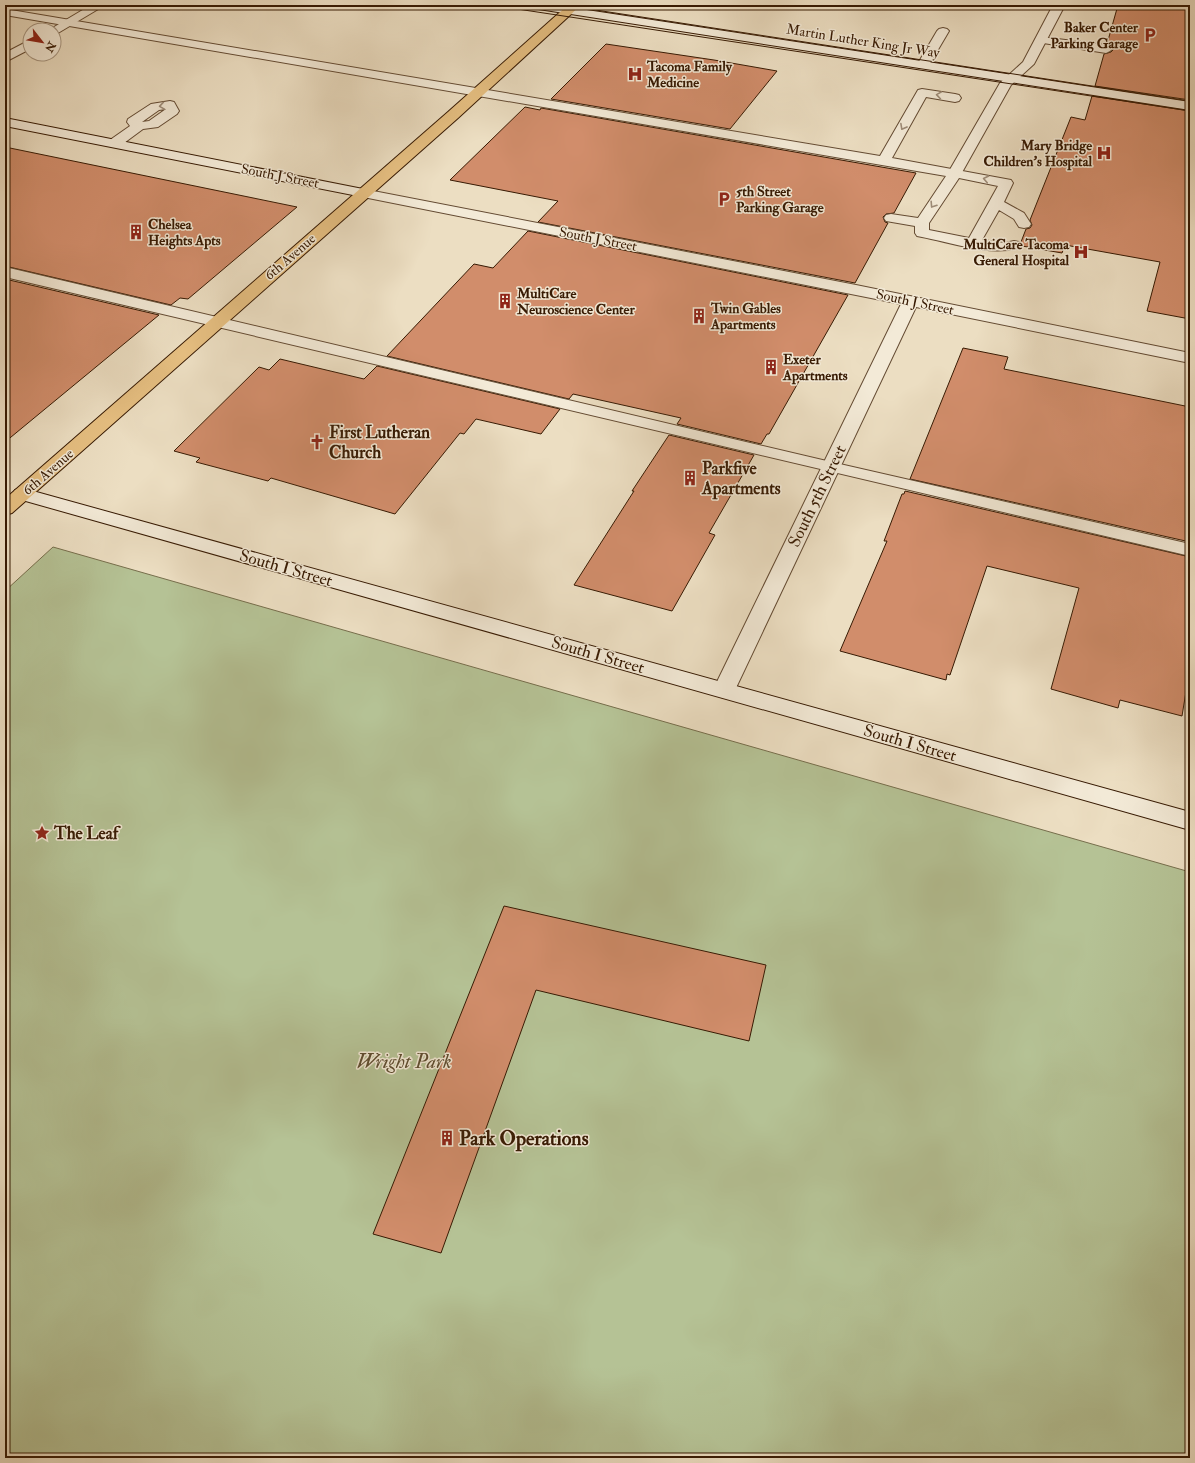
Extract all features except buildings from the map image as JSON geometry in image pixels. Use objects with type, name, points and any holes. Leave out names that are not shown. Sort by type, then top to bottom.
[{"type":"main road","name":"6th Avenue","points":[[5,509],[13,492],[68,455],[571,8]]},
{"type":"street","points":[[62,26],[99,5]]},
{"type":"street","name":"Martin Luther King Jr Way","points":[[532,5],[571,8],[923,65],[1190,106]]},
{"type":"street","points":[[1014,245],[1005,247],[973,243],[922,233],[922,223],[955,173],[1006,83],[1028,64],[1059,5]]},
{"type":"street","points":[[5,12],[955,173],[1006,183]]},
{"type":"street","points":[[923,65],[943,31]]},
{"type":"street","points":[[1041,40],[1106,49]]},
{"type":"street","points":[[5,58],[22,48]]},
{"type":"street","points":[[884,161],[922,93],[955,98]]},
{"type":"street","name":"South J Street","points":[[5,122],[856,290],[1190,358]]},
{"type":"street","points":[[115,144],[139,126]]},
{"type":"street","points":[[973,243],[1013,170]]},
{"type":"street","points":[[996,203],[1019,216],[1024,224]]},
{"type":"street","points":[[891,218],[922,223]]},
{"type":"street","points":[[5,272],[1190,550]]},
{"type":"street","name":"South 5th Street","points":[[724,690],[910,302]]},
{"type":"street","name":"South I Street","points":[[13,492],[1190,821]]},
{"type":"green space","name":"Wright Park","points":[[53,547],[1190,872],[1190,1458],[5,1458],[5,591]]},
{"type":"tram line","points":[[491,5],[1190,111]]},
{"type":"tram line","points":[[563,5],[1190,101]]},
{"type":"place","name":"Baker Center Parking Garage","points":[[1150,35]]},
{"type":"place","name":"Tacoma Family Medicine","points":[[635,74]]},
{"type":"place","name":"Mary Bridge Children's Hospital","points":[[1104,153]]},
{"type":"place","name":"5th Street Parking Garage","points":[[724,199]]},
{"type":"place","name":"Chelsea Heights Apts","points":[[136,232]]},
{"type":"place","name":"MultiCare Tacoma General Hospital","points":[[1081,252]]},
{"type":"place","name":"MultiCare Neuroscience Center","points":[[505,301]]},
{"type":"place","name":"Twin Gables Apartments","points":[[699,316]]},
{"type":"place","name":"Exeter Apartments","points":[[771,367]]},
{"type":"place","name":"First Lutheran Church","points":[[317,442]]},
{"type":"place","name":"Parkfive Apartments","points":[[690,478]]},
{"type":"place","name":"The Leaf","points":[[42,833]]},
{"type":"place","name":"Park Operations","points":[[447,1138]]}]
